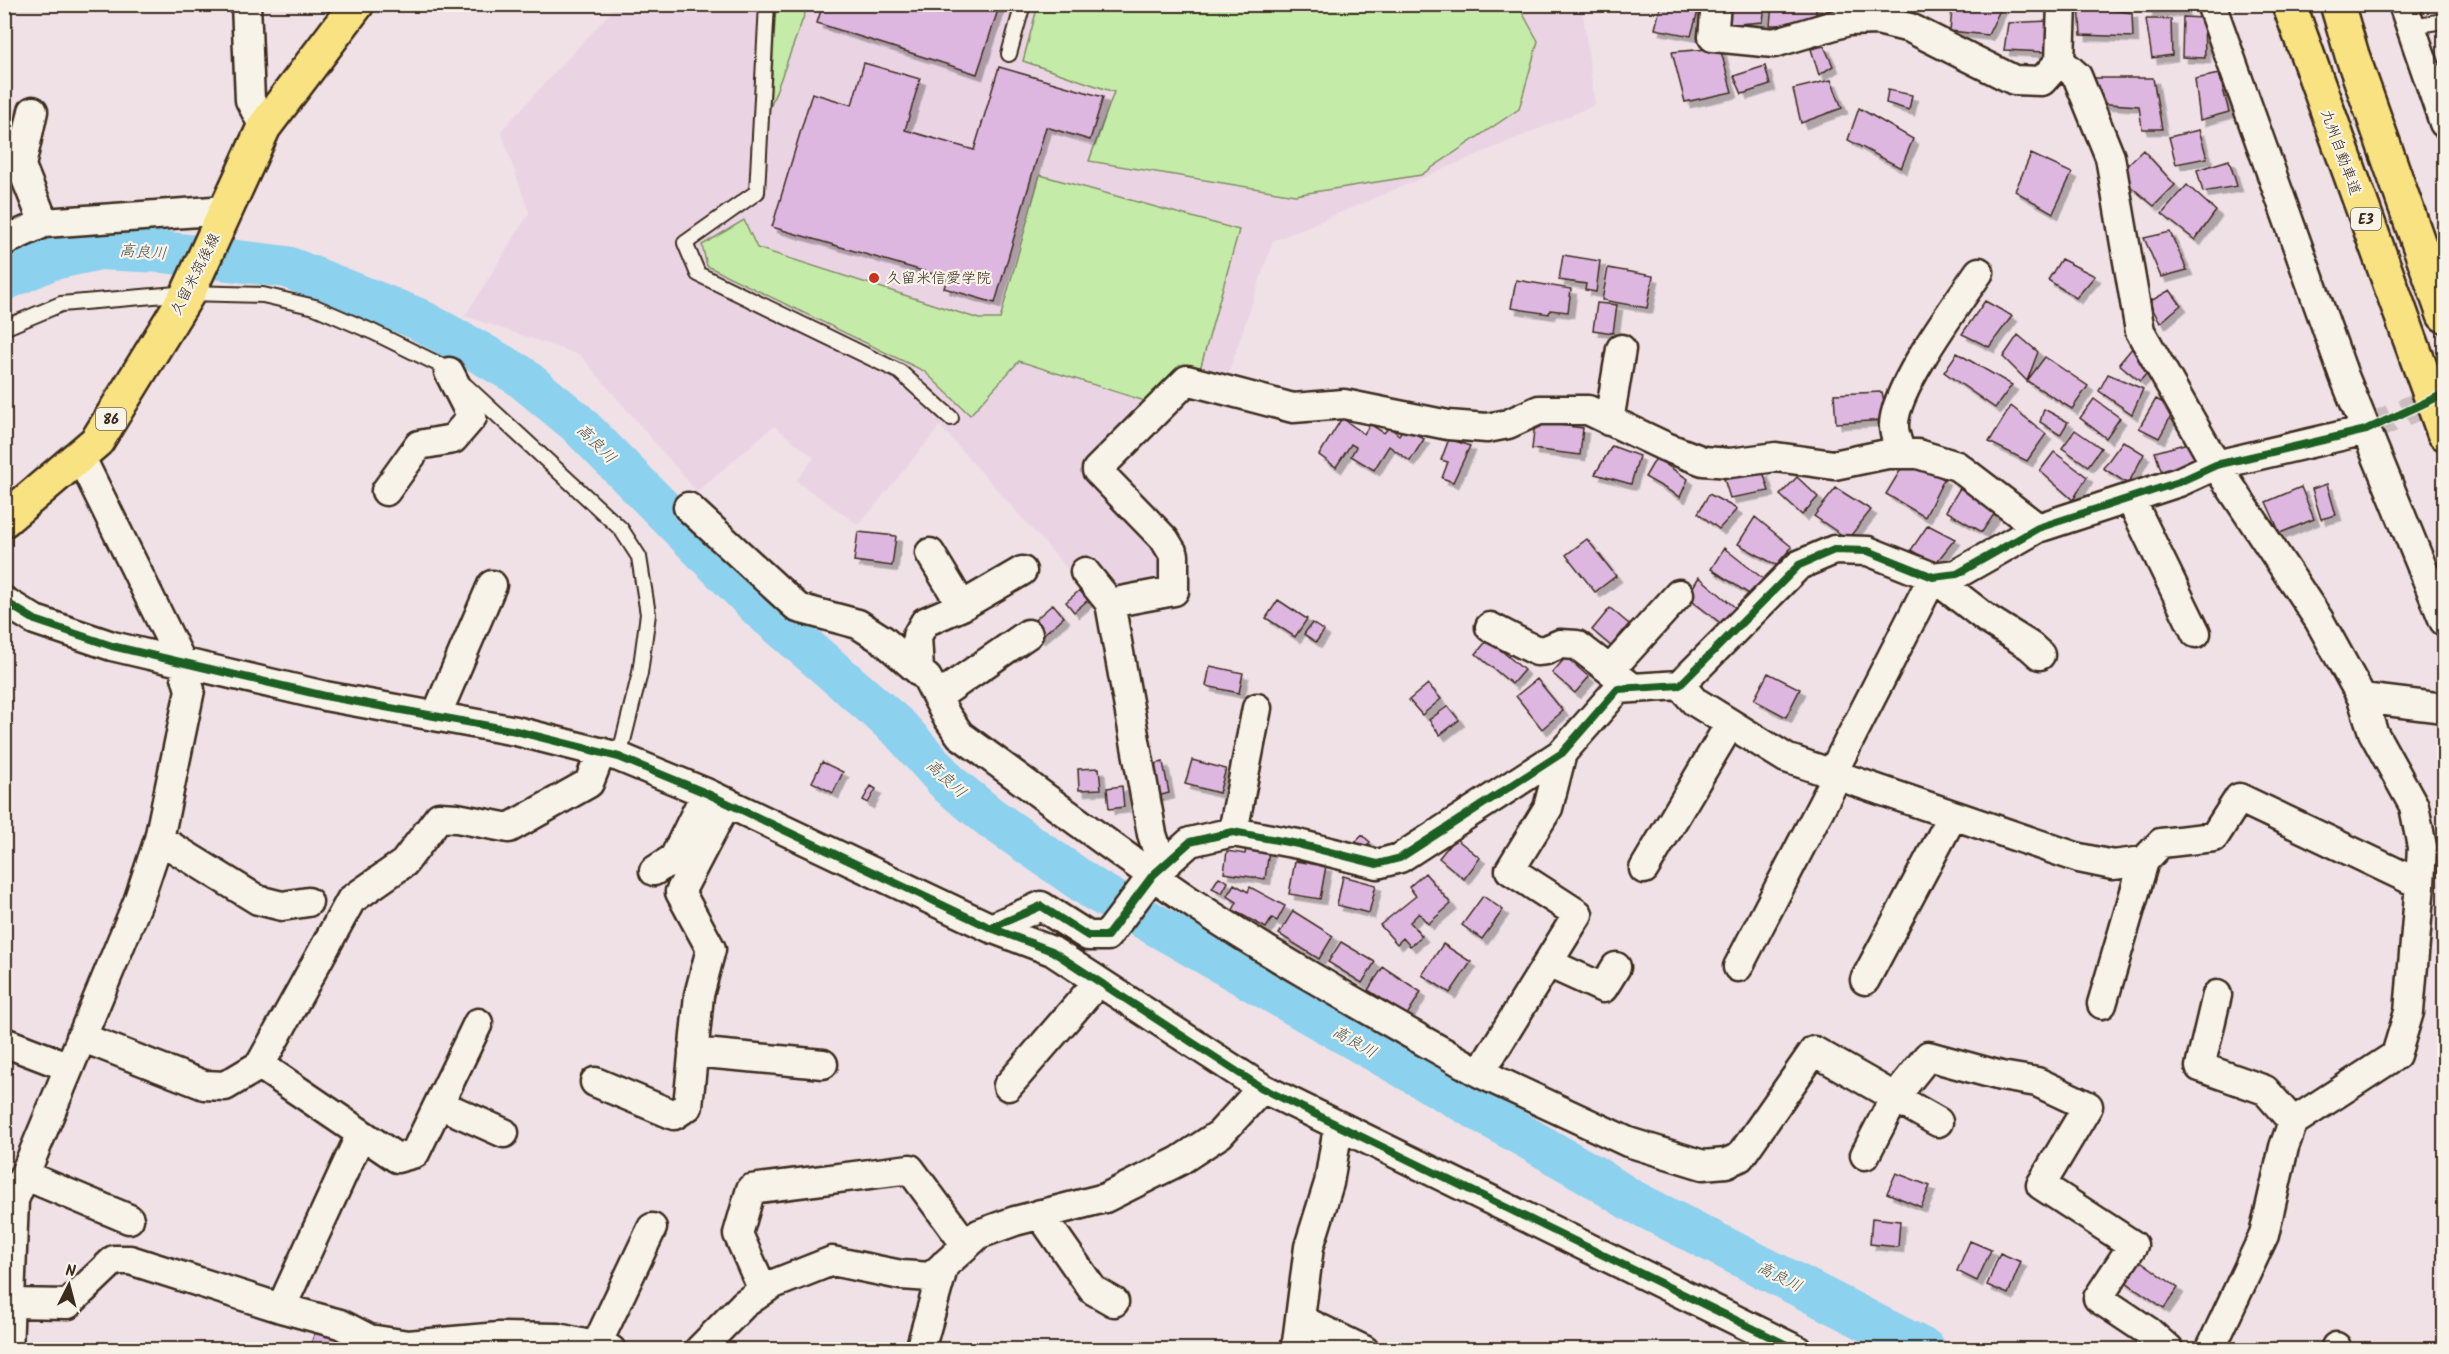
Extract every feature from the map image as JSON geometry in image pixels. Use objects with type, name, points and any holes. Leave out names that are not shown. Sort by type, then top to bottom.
[{"type":"main road","name":"久留米筑後線","points":[[4,520],[97,441],[190,289],[264,127],[357,4]]},
{"type":"main road","name":"九州自動車道","points":[[2289,4],[2445,433]]},
{"type":"main road","points":[[2337,4],[2352,55],[2445,315]]},
{"type":"street","points":[[246,4],[250,100],[264,127]]},
{"type":"street","points":[[1716,4],[1713,37],[1774,44],[1848,21],[1877,20],[1911,28],[2014,80],[2042,81],[2060,61],[2062,4]]},
{"type":"street","points":[[2211,4],[2344,376],[2445,621]]},
{"type":"street","points":[[2407,15],[2445,123]]},
{"type":"street","points":[[2060,61],[2077,76],[2110,157],[2140,331],[2216,465],[2319,620],[2362,698],[2373,732],[2414,806],[2429,870],[2409,1012],[2396,1055],[2293,1122],[2284,1147],[2264,1235],[2210,1350]]},
{"type":"street","points":[[33,111],[21,166],[44,223]]},
{"type":"street","points":[[4,242],[44,223],[227,210]]},
{"type":"street","points":[[1901,454],[1894,427],[1898,403],[1922,358],[1978,272]]},
{"type":"street","points":[[1609,420],[1621,349]]},
{"type":"street","points":[[386,491],[419,446],[453,439],[472,417],[449,372]]},
{"type":"street","points":[[1110,603],[1174,591],[1174,555],[1165,540],[1097,470],[1187,380],[1293,408],[1344,404],[1449,425],[1487,428],[1508,424],[1539,410],[1588,410],[1665,447],[1703,461],[1730,464],[1776,457],[1834,465],[1887,454],[1918,454],[1956,466],[2038,528]]},
{"type":"street","points":[[1933,577],[1957,574],[2038,528],[2179,482],[2216,465],[2366,430]]},
{"type":"street","points":[[8,1350],[14,1200],[138,902],[159,839],[190,690],[182,663],[80,456]]},
{"type":"street","points":[[2130,498],[2196,633]]},
{"type":"street","points":[[688,507],[798,608],[858,624],[883,640],[927,678],[946,715],[960,735],[1197,906],[1338,993],[1480,1073],[1628,1142],[1702,1165],[1726,1162],[1740,1157],[1814,1051],[1938,1122]]},
{"type":"street","points":[[991,928],[1041,906],[1088,936],[1107,936],[1154,874],[1190,842],[1233,832],[1298,844],[1377,864],[1400,858],[1562,753],[1618,688],[1680,685],[1799,565],[1834,550],[1868,551],[1933,577],[2040,655]]},
{"type":"street","points":[[930,553],[962,606]]},
{"type":"street","points":[[919,670],[917,636],[925,622],[962,606],[1022,571]]},
{"type":"street","points":[[1085,572],[1110,603],[1152,834],[1154,874]]},
{"type":"street","points":[[1738,967],[1933,577]]},
{"type":"street","points":[[436,716],[492,585]]},
{"type":"street","points":[[1610,670],[1680,594]]},
{"type":"street","points":[[4,601],[35,620],[112,646],[326,696],[516,731],[610,755],[717,798],[991,928],[1052,951],[1262,1088],[1797,1350]]},
{"type":"street","points":[[1490,627],[1537,651],[1560,644],[1578,645],[1633,688]]},
{"type":"street","points":[[937,697],[1028,634]]},
{"type":"street","points":[[1680,685],[1694,701],[1786,758],[2079,858],[2114,865],[2144,861]]},
{"type":"street","points":[[2362,698],[2445,708]]},
{"type":"street","points":[[1233,832],[1257,708]]},
{"type":"street","points":[[1644,869],[1731,724]]},
{"type":"street","points":[[1480,1073],[1578,914],[1510,870],[1548,808],[1562,753]]},
{"type":"street","points":[[81,1037],[204,1085],[225,1086],[260,1065],[351,900],[404,863],[439,817],[508,828],[589,783],[610,755]]},
{"type":"street","points":[[654,871],[674,858],[717,798]]},
{"type":"street","points":[[595,1082],[674,1115],[688,1106],[699,995],[711,949],[680,892],[717,798]]},
{"type":"street","points":[[2102,1004],[2144,861],[2161,843],[2214,837],[2239,798],[2429,870]]},
{"type":"street","points":[[1865,980],[1953,815]]},
{"type":"street","points":[[159,839],[258,900],[282,906],[308,902]]},
{"type":"street","points":[[1548,963],[1603,988],[1616,967]]},
{"type":"street","points":[[1008,1086],[1098,982]]},
{"type":"street","points":[[2217,995],[2200,1067],[2265,1090],[2293,1122]]},
{"type":"street","points":[[260,1065],[397,1158],[415,1152],[477,1023]]},
{"type":"street","points":[[4,1042],[69,1067]]},
{"type":"street","points":[[693,1053],[823,1064]]},
{"type":"street","points":[[1865,1155],[1895,1097],[1928,1056],[2001,1076],[2037,1082],[2088,1106],[2041,1185],[2133,1245],[2098,1298],[2149,1332],[2169,1350]]},
{"type":"street","points":[[699,1350],[744,1304],[763,1290],[832,1261],[901,1275],[931,1277],[979,1234],[1040,1214],[1105,1198],[1179,1161],[1220,1134],[1262,1088]]},
{"type":"street","points":[[439,1104],[504,1133]]},
{"type":"street","points":[[1294,1350],[1297,1342],[1309,1247],[1329,1183],[1338,1126]]},
{"type":"street","points":[[281,1308],[361,1134]]},
{"type":"street","points":[[763,1290],[738,1234],[751,1189],[910,1169],[966,1245]]},
{"type":"street","points":[[24,1175],[129,1219]]},
{"type":"street","points":[[1040,1214],[1093,1290],[1114,1302]]},
{"type":"street","points":[[10,1303],[68,1304],[114,1260],[130,1260],[281,1308],[340,1324],[367,1344],[408,1345],[499,1337],[558,1338],[604,1348],[652,1228]]},
{"type":"street","points":[[920,1350],[944,1265]]},
{"type":"street","points":[[1300,1319],[1364,1350]]},
{"type":"lane","points":[[767,4],[757,192],[685,243],[698,274],[900,372],[951,418]]},
{"type":"lane","points":[[1009,54],[1023,4]]},
{"type":"lane","points":[[2407,15],[2445,21]]},
{"type":"lane","points":[[4,328],[61,304],[190,289],[263,295],[315,307],[438,364],[466,386],[621,529],[639,556],[648,614],[640,673],[610,755]]},
{"type":"shaded area","name":"久留米信愛学院","points":[[617,5],[1582,5],[1595,105],[1273,241],[1227,378],[1151,403],[1087,483],[1179,568],[1168,591],[1105,600],[1081,584],[940,426],[859,525],[796,481],[814,458],[774,426],[697,492],[580,355],[465,316],[529,213],[501,131]]},
{"type":"green space","points":[[776,5],[808,5],[770,108]]},
{"type":"green space","points":[[1038,5],[1518,5],[1538,41],[1519,109],[1421,175],[1295,195],[1089,161],[1114,92],[1023,61]]},
{"type":"green space","points":[[1040,175],[1239,230],[1199,373],[1151,403],[1019,361],[970,415],[924,371],[707,266],[702,245],[744,220],[757,248],[979,319],[1000,319]]},
{"type":"building","points":[[823,4],[1000,4],[977,74],[817,23]]},
{"type":"building","points":[[1661,4],[1700,4],[1691,36],[1655,29]]},
{"type":"building","points":[[1728,4],[1765,4],[1763,22],[1725,25]]},
{"type":"building","points":[[1772,4],[1816,4],[1816,25],[1770,25]]},
{"type":"building","points":[[2079,4],[2132,13],[2133,37],[2081,35]]},
{"type":"building","points":[[2148,4],[2183,4],[2184,10],[2147,12]]},
{"type":"building","points":[[2001,8],[1988,35],[1950,31],[1952,10]]},
{"type":"building","points":[[2183,17],[2204,18],[2205,58],[2182,57]]},
{"type":"building","points":[[2146,19],[2171,19],[2172,55],[2152,58]]},
{"type":"building","points":[[2047,21],[2045,52],[2004,50],[2008,23]]},
{"type":"building","points":[[1824,46],[1833,66],[1819,75],[1811,49]]},
{"type":"building","points":[[1720,48],[1732,92],[1685,102],[1672,52]]},
{"type":"building","points":[[864,63],[920,79],[905,130],[974,150],[999,67],[1103,97],[1090,140],[1046,127],[995,303],[944,288],[947,278],[772,227],[812,93],[852,105]]},
{"type":"building","points":[[1765,66],[1770,85],[1742,94],[1734,76]]},
{"type":"building","points":[[2219,74],[2229,112],[2200,120],[2195,79]]},
{"type":"building","points":[[2090,78],[2153,78],[2162,129],[2142,129],[2139,106],[2095,103]]},
{"type":"building","points":[[1831,80],[1842,108],[1801,123],[1793,89]]},
{"type":"building","points":[[1888,90],[1912,95],[1909,110],[1886,103]]},
{"type":"building","points":[[1859,108],[1913,139],[1901,168],[1848,140]]},
{"type":"building","points":[[2199,130],[2207,158],[2176,164],[2169,137]]},
{"type":"building","points":[[2143,150],[2175,185],[2154,206],[2117,175]]},
{"type":"building","points":[[2031,154],[2072,173],[2053,213],[2015,191]]},
{"type":"building","points":[[2229,160],[2237,186],[2203,192],[2197,170]]},
{"type":"building","points":[[2187,185],[2216,211],[2195,240],[2162,214]]},
{"type":"building","points":[[2170,232],[2187,270],[2161,277],[2144,238]]},
{"type":"building","points":[[1563,255],[1600,261],[1596,292],[1585,290],[1586,284],[1559,280]]},
{"type":"building","points":[[2061,259],[2095,276],[2076,298],[2048,280]]},
{"type":"building","points":[[1608,268],[1653,276],[1647,308],[1602,300]]},
{"type":"building","points":[[1516,280],[1571,289],[1568,312],[1550,310],[1549,314],[1511,308]]},
{"type":"building","points":[[2170,290],[2181,305],[2160,323],[2149,302]]},
{"type":"building","points":[[1985,301],[2012,316],[1989,347],[1962,334]]},
{"type":"building","points":[[1597,303],[1617,305],[1613,333],[1593,330]]},
{"type":"building","points":[[2018,335],[2038,352],[2027,381],[2003,357]]},
{"type":"building","points":[[2133,347],[2154,365],[2140,381],[2119,364]]},
{"type":"building","points":[[1957,353],[2012,385],[1995,408],[1944,372]]},
{"type":"building","points":[[2045,357],[2088,386],[2072,409],[2027,381]]},
{"type":"building","points":[[2108,374],[2143,389],[2132,414],[2099,391]]},
{"type":"building","points":[[1882,392],[1888,420],[1836,423],[1834,394]]},
{"type":"building","points":[[2094,399],[2120,418],[2106,438],[2080,418]]},
{"type":"building","points":[[2156,399],[2175,409],[2159,438],[2139,428]]},
{"type":"building","points":[[2011,406],[2046,434],[2027,461],[1989,442]]},
{"type":"building","points":[[2044,409],[2068,422],[2060,435],[2040,422]]},
{"type":"building","points":[[1342,418],[1364,434],[1370,424],[1384,433],[1389,427],[1399,435],[1404,427],[1424,439],[1410,461],[1389,446],[1374,470],[1351,456],[1356,447],[1351,444],[1336,467],[1319,455]]},
{"type":"building","points":[[1535,422],[1583,428],[1580,455],[1532,449]]},
{"type":"building","points":[[2075,430],[2101,448],[2088,466],[2062,448]]},
{"type":"building","points":[[1449,439],[1470,446],[1453,482],[1442,478],[1448,462],[1441,460]]},
{"type":"building","points":[[2123,441],[2144,454],[2128,484],[2103,468]]},
{"type":"building","points":[[2188,443],[2197,464],[2163,476],[2155,452]]},
{"type":"building","points":[[1612,446],[1639,456],[1631,484],[1595,474]]},
{"type":"building","points":[[2054,452],[2087,477],[2073,500],[2040,471]]},
{"type":"building","points":[[1656,458],[1688,479],[1680,497],[1645,477]]},
{"type":"building","points":[[1907,459],[1944,479],[1925,517],[1886,494]]},
{"type":"building","points":[[1763,472],[1769,491],[1730,498],[1724,479]]},
{"type":"building","points":[[1797,477],[1818,497],[1802,515],[1780,495]]},
{"type":"building","points":[[1963,483],[1999,507],[1982,532],[1946,511]]},
{"type":"building","points":[[2327,484],[2336,515],[2321,519],[2312,489]]},
{"type":"building","points":[[2301,487],[2314,519],[2280,533],[2266,502]]},
{"type":"building","points":[[1836,488],[1871,510],[1848,539],[1814,516]]},
{"type":"building","points":[[1709,494],[1737,509],[1719,529],[1698,513]]},
{"type":"building","points":[[1755,517],[1792,547],[1776,565],[1738,544]]},
{"type":"building","points":[[1928,525],[1955,539],[1934,565],[1911,550]]},
{"type":"building","points":[[858,532],[896,536],[892,566],[854,561]]},
{"type":"building","points":[[1587,539],[1616,576],[1595,592],[1566,555]]},
{"type":"building","points":[[1724,548],[1766,581],[1752,596],[1711,569]]},
{"type":"building","points":[[1699,577],[1737,609],[1723,625],[1687,597]]},
{"type":"building","points":[[1080,590],[1088,600],[1074,612],[1066,602]]},
{"type":"building","points":[[1278,600],[1307,619],[1295,637],[1266,618]]},
{"type":"building","points":[[1053,604],[1064,617],[1039,638],[1029,625]]},
{"type":"building","points":[[1610,608],[1629,624],[1611,646],[1592,630]]},
{"type":"building","points":[[1312,623],[1324,631],[1316,642],[1304,634]]},
{"type":"building","points":[[1488,639],[1524,670],[1512,684],[1476,654]]},
{"type":"building","points":[[1566,657],[1589,677],[1575,693],[1552,673]]},
{"type":"building","points":[[1210,666],[1243,673],[1239,693],[1206,686]]},
{"type":"building","points":[[1768,673],[1800,689],[1786,717],[1754,700]]},
{"type":"building","points":[[1537,679],[1563,711],[1542,729],[1516,696]]},
{"type":"building","points":[[1428,684],[1441,699],[1422,715],[1409,700]]},
{"type":"building","points":[[1448,706],[1459,720],[1440,735],[1429,720]]},
{"type":"building","points":[[1192,760],[1226,769],[1219,793],[1185,784]]},
{"type":"building","points":[[822,762],[843,772],[833,793],[812,782]]},
{"type":"building","points":[[1163,762],[1169,793],[1154,797],[1147,766]]},
{"type":"building","points":[[1099,768],[1101,789],[1079,790],[1078,769]]},
{"type":"building","points":[[871,786],[876,789],[868,803],[863,800]]},
{"type":"building","points":[[1122,786],[1124,807],[1109,809],[1107,788]]},
{"type":"building","points":[[1362,835],[1370,842],[1359,853],[1352,846]]},
{"type":"building","points":[[1455,838],[1480,858],[1464,879],[1439,858]]},
{"type":"building","points":[[1246,848],[1269,851],[1265,879],[1224,873],[1227,851],[1245,854]]},
{"type":"building","points":[[1295,861],[1326,866],[1320,899],[1289,894]]},
{"type":"building","points":[[1425,873],[1451,904],[1428,924],[1419,913],[1410,922],[1422,936],[1410,946],[1403,938],[1397,944],[1380,925],[1416,896],[1409,887]]},
{"type":"building","points":[[1343,876],[1376,885],[1369,913],[1337,905]]},
{"type":"building","points":[[1219,877],[1228,882],[1222,893],[1212,888]]},
{"type":"building","points":[[1234,884],[1248,892],[1250,887],[1285,906],[1277,921],[1272,918],[1266,928],[1233,910],[1237,902],[1227,896]]},
{"type":"building","points":[[1483,896],[1503,910],[1482,939],[1462,925]]},
{"type":"building","points":[[1293,911],[1333,936],[1319,959],[1279,934]]},
{"type":"building","points":[[1341,942],[1375,962],[1362,983],[1328,962]]},
{"type":"building","points":[[1443,944],[1471,962],[1450,993],[1422,975]]},
{"type":"building","points":[[1383,967],[1421,992],[1407,1015],[1368,990]]},
{"type":"building","points":[[1896,1173],[1930,1186],[1921,1207],[1887,1193]]},
{"type":"building","points":[[1872,1218],[1900,1221],[1898,1247],[1870,1244]]},
{"type":"building","points":[[1970,1241],[1991,1250],[1977,1281],[1957,1271]]},
{"type":"building","points":[[2000,1253],[2021,1262],[2008,1294],[1987,1285]]},
{"type":"building","points":[[2138,1259],[2178,1288],[2164,1308],[2123,1280]]},
{"type":"building","points":[[317,1326],[358,1350],[309,1350]]},
{"type":"waterway","name":"高良川","points":[[4,280],[49,260],[100,249],[163,252],[287,267],[416,318],[477,351],[519,375],[576,422],[760,608],[900,729],[950,785],[991,818],[1093,889],[1590,1174],[1629,1199],[1925,1350]]},
{"type":"tunnel","points":[[2366,430],[2444,394]]},
{"type":"cycle path","points":[[991,928],[1041,906],[1088,936],[1107,936],[1153,875],[1190,842],[1233,832],[1298,844],[1377,864],[1400,858],[1562,753],[1618,689],[1680,685],[1799,565],[1834,550],[1868,551],[1933,577],[1957,574],[2038,528],[2179,482],[2216,465],[2366,430],[2444,394]]},
{"type":"cycle path","points":[[4,601],[35,620],[112,646],[325,696],[516,731],[619,757],[706,793],[991,928],[1052,951],[1262,1088],[1797,1350]]},
{"type":"place","name":"久留米信愛学院","points":[[874,278]]}]
